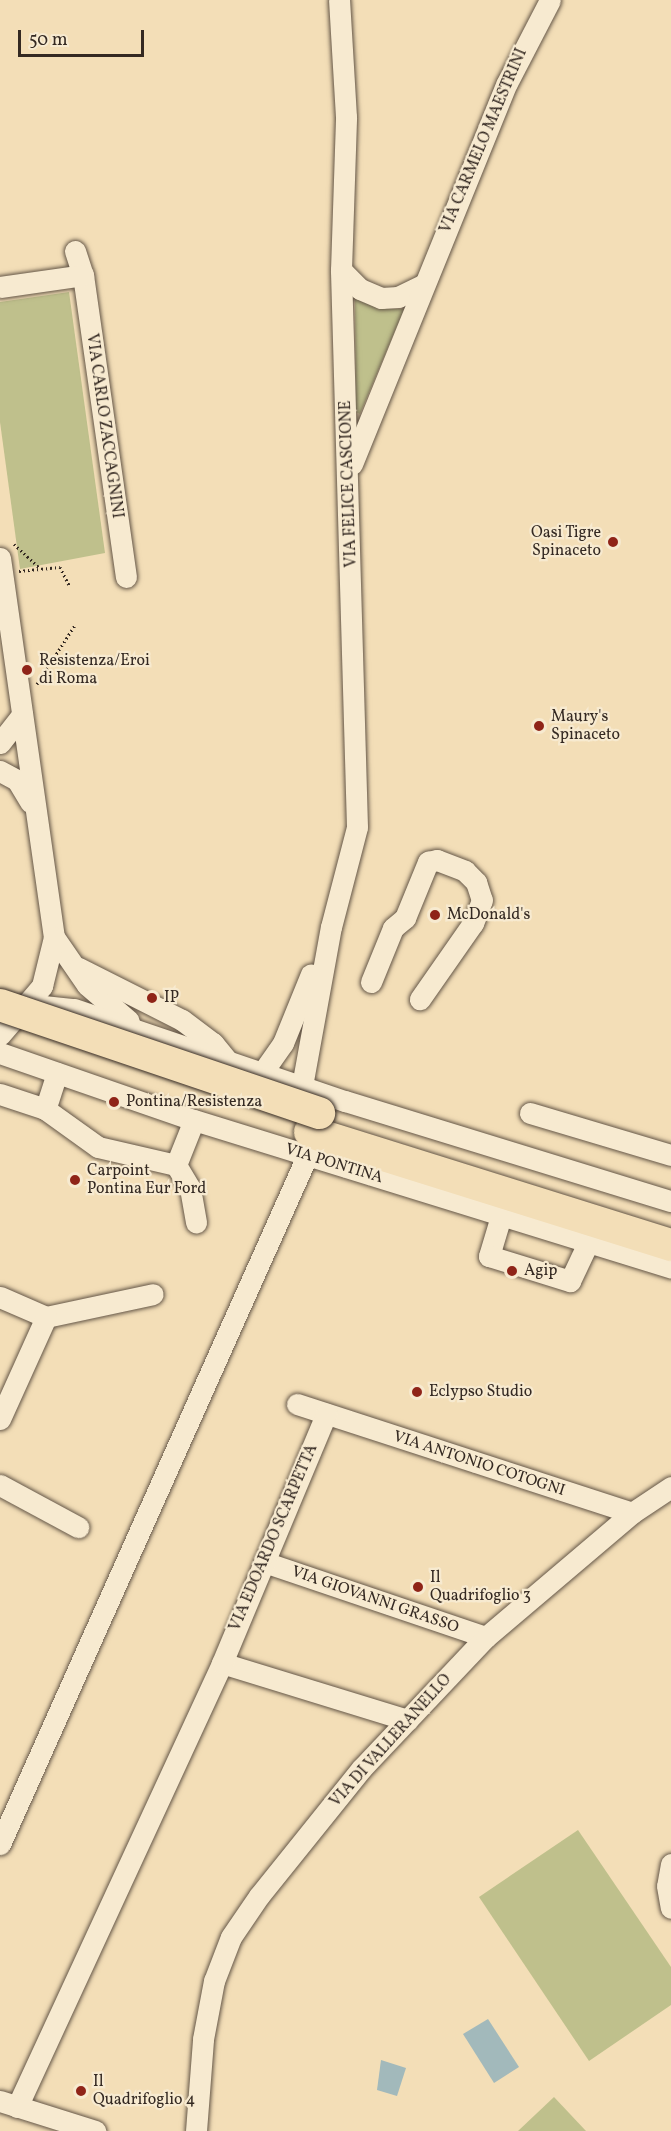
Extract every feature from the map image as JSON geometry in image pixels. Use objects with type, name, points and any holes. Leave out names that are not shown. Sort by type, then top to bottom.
[{"type":"highway","name":"VIA PONTINA","points":[[7,1020],[312,1134],[671,1245]]},
{"type":"highway","name":"VIA PONTINA","points":[[312,1134],[671,1224]]},
{"type":"street","name":"VIA FELICE CASCIONE","points":[[328,0],[339,37]]},
{"type":"street","name":"VIA FELICE CASCIONE","points":[[302,1086],[331,927],[357,827],[349,473],[341,270],[346,117],[339,37],[339,0]]},
{"type":"street","name":"VIA CARMELO MAESTRINI","points":[[349,473],[423,285],[510,76],[550,0]]},
{"type":"street","name":"VIA CARLO ZACCAGNINI","points":[[75,251],[83,275],[126,577]]},
{"type":"street","points":[[341,270],[360,289],[381,298],[398,297],[423,285]]},
{"type":"street","points":[[0,287],[83,275]]},
{"type":"street","points":[[7,551],[7,582],[22,715],[54,937],[44,982],[7,1020]]},
{"type":"street","points":[[0,743],[22,715]]},
{"type":"street","points":[[0,771],[22,785],[36,816]]},
{"type":"street","points":[[371,982],[393,928],[405,918],[428,862],[437,860],[465,871],[476,882],[482,900],[473,923],[420,999]]},
{"type":"street","name":"VIA FELICE CASCIONE","points":[[262,1073],[283,1043],[331,927]]},
{"type":"street","points":[[54,937],[72,965],[101,999],[147,1033]]},
{"type":"street","points":[[72,965],[182,1020],[213,1042],[229,1063]]},
{"type":"street","points":[[7,1020],[43,1006],[67,1007],[229,1063],[671,1201]]},
{"type":"street","points":[[7,1020],[10,1056]]},
{"type":"street","name":"VIA PONTINA","points":[[10,1056],[194,1120],[312,1134],[501,1216],[671,1268]]},
{"type":"street","points":[[45,1110],[57,1073]]},
{"type":"street","points":[[0,1094],[45,1110],[98,1147],[176,1165],[190,1188],[196,1222]]},
{"type":"street","points":[[530,1113],[671,1155]]},
{"type":"street","points":[[176,1165],[194,1120]]},
{"type":"street","points":[[0,1844],[312,1134]]},
{"type":"street","points":[[501,1216],[489,1256],[549,1275],[570,1281],[588,1243]]},
{"type":"street","points":[[0,1297],[46,1317],[153,1294]]},
{"type":"street","points":[[0,1419],[46,1317]]},
{"type":"street","name":"VIA ANTONIO COTOGNI","points":[[297,1404],[632,1514]]},
{"type":"street","name":"VIA EDOARDO SCARPETTA","points":[[9,2104],[222,1663],[326,1414]]},
{"type":"street","points":[[0,1485],[78,1527]]},
{"type":"street","name":"VIA DI VALLERANELLO","points":[[196,2131],[206,2018],[216,1971],[231,1936],[259,1896],[362,1768],[486,1637],[632,1514],[668,1494]]},
{"type":"street","name":"VIA GIOVANNI GRASSO","points":[[264,1563],[486,1637]]},
{"type":"street","points":[[222,1663],[407,1720]]},
{"type":"street","points":[[671,1864],[667,1886],[671,1908]]},
{"type":"street","points":[[9,2104],[95,2131]]},
{"type":"path","points":[[7,551],[39,567]]},
{"type":"path","points":[[7,582],[39,567],[60,567],[69,585]]},
{"type":"path","points":[[34,688],[75,626]]},
{"type":"green space","points":[[69,292],[105,553],[20,569],[0,422],[0,302]]},
{"type":"green space","points":[[355,297],[378,309],[404,309],[360,414],[356,412]]},
{"type":"green space","points":[[578,1830],[671,1967],[671,2005],[589,2061],[479,1897]]},
{"type":"green space","points":[[554,2097],[586,2131],[518,2131]]},
{"type":"water","points":[[488,2019],[519,2067],[494,2083],[463,2034]]},
{"type":"water","points":[[381,2060],[406,2068],[397,2096],[377,2090]]},
{"type":"place","name":"Oasi Tigre Spinaceto","points":[[613,542]]},
{"type":"place","name":"Resistenza/Eroi di Roma","points":[[27,670]]},
{"type":"place","name":"Maury's Spinaceto","points":[[539,726]]},
{"type":"place","name":"McDonald's","points":[[435,915]]},
{"type":"place","name":"IP","points":[[152,998]]},
{"type":"place","name":"Pontina/Resistenza","points":[[114,1102]]},
{"type":"place","name":"Carpoint Pontina Eur Ford","points":[[75,1180]]},
{"type":"place","name":"Agip","points":[[512,1271]]},
{"type":"place","name":"Eclypso Studio","points":[[417,1392]]},
{"type":"place","name":"Il Quadrifoglio 3","points":[[418,1587]]},
{"type":"place","name":"Il Quadrifoglio 4","points":[[81,2091]]}]
